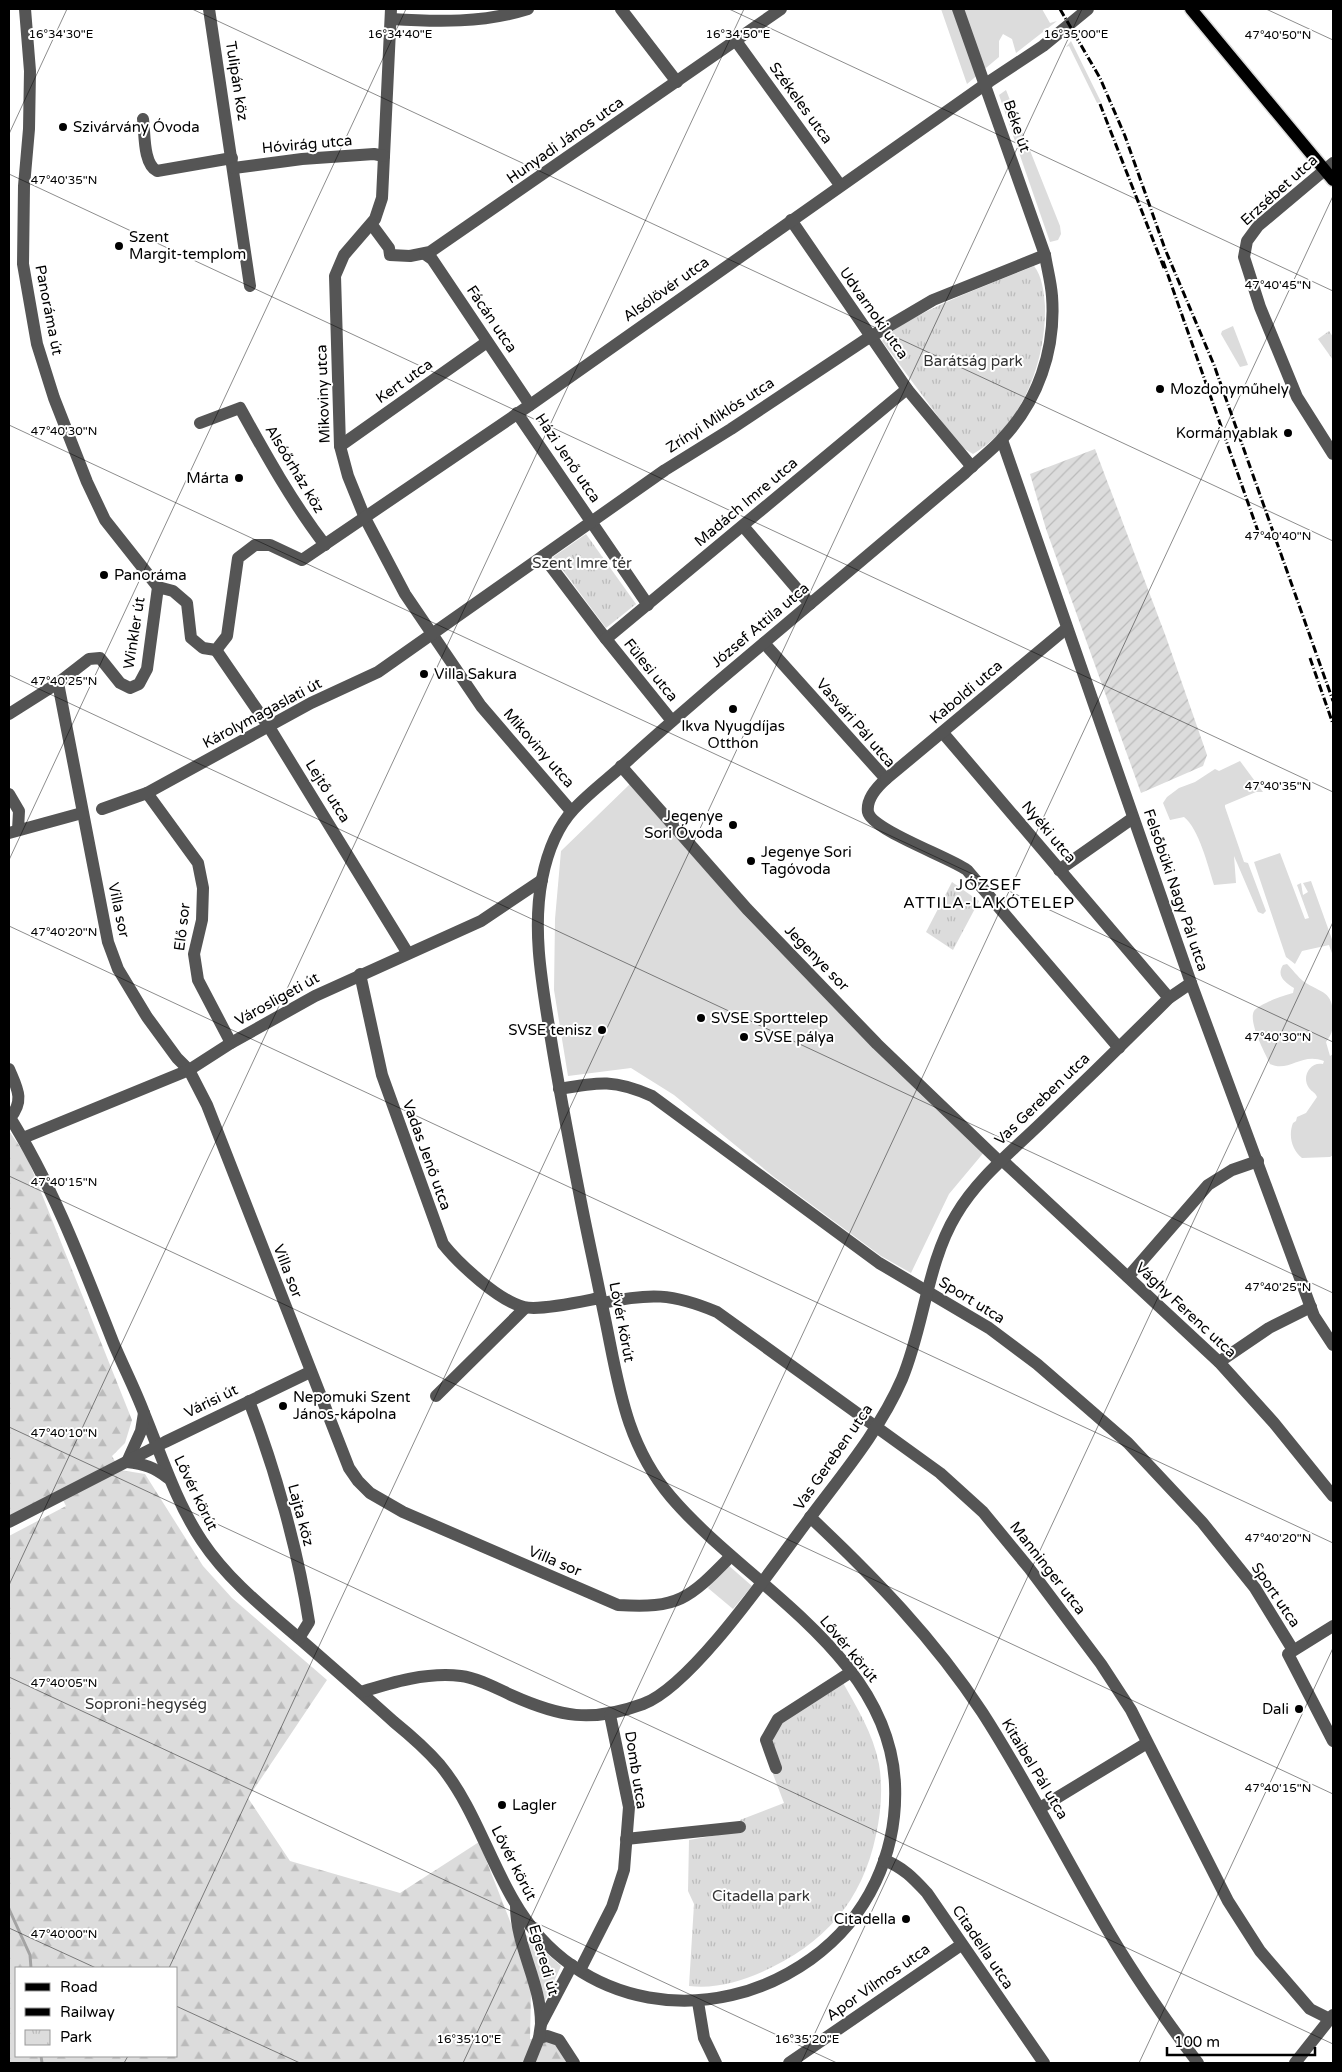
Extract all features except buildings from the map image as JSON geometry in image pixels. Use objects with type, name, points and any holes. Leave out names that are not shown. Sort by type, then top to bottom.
[{"type":"main road","points":[[1191,9],[1329,166],[1333,180]]},
{"type":"street","name":"Panoráma út","points":[[25,9],[30,71],[29,129],[24,186],[23,264],[37,344],[54,398],[87,482],[106,520],[158,587]]},
{"type":"street","name":"Tulipán köz","points":[[209,9],[250,286]]},
{"type":"street","points":[[391,14],[462,21],[508,15],[528,9]]},
{"type":"street","points":[[621,9],[678,82]]},
{"type":"street","name":"Hunyadi János utca","points":[[372,225],[389,248],[390,255],[410,256],[425,254],[439,247],[780,9]]},
{"type":"street","name":"Béke út","points":[[958,9],[1045,255]]},
{"type":"street","name":"Alsólövér utca","points":[[365,518],[530,405],[985,84],[1043,46],[1088,9]]},
{"type":"street","name":"Mikoviny utca","points":[[391,14],[382,198],[372,225],[344,255],[335,276],[340,446],[348,476],[365,518],[405,594],[482,706],[571,811]]},
{"type":"street","name":"Székeles utca","points":[[736,41],[840,185]]},
{"type":"street","points":[[142,119],[148,160],[153,169],[157,171],[233,163]]},
{"type":"street","name":"Hóvirág utca","points":[[233,163],[374,154],[384,156]]},
{"type":"street","name":"Erzsébet utca","points":[[1329,166],[1258,226],[1247,241],[1244,257],[1246,270],[1290,382],[1310,419],[1333,454]]},
{"type":"street","name":"Udvarnoki utca","points":[[791,220],[907,389],[972,467]]},
{"type":"street","name":"Fácán utca","points":[[425,254],[432,259],[530,405]]},
{"type":"street","points":[[972,467],[1002,440],[1022,414],[1045,370],[1052,330],[1052,304],[1045,255]]},
{"type":"street","name":"Zrínyi Miklós utca","points":[[432,635],[665,470],[731,429],[870,336],[933,300],[1045,255]]},
{"type":"street","name":"Kert utca","points":[[340,446],[487,342]]},
{"type":"street","name":"Madách Imre utca","points":[[606,639],[907,389]]},
{"type":"street","name":"Alsóőrház köz","points":[[200,424],[240,408],[279,478],[306,521],[325,545]]},
{"type":"street","name":"Házi Jenő utca","points":[[517,413],[592,521]]},
{"type":"street","name":"Felsőbüki Nagy Pál utca","points":[[1002,440],[1191,983],[1311,1307],[1321,1330],[1333,1346]]},
{"type":"street","name":"József Attila utca","points":[[571,811],[672,721],[972,467]]},
{"type":"street","points":[[216,650],[227,636],[238,558],[255,545],[270,545],[302,560],[365,518]]},
{"type":"street","points":[[592,521],[648,605]]},
{"type":"street","points":[[742,526],[810,604]]},
{"type":"street","points":[[543,556],[606,639]]},
{"type":"street","name":"Winkler út","points":[[9,714],[58,683],[89,659],[100,658],[120,683],[130,688],[140,684],[147,669],[158,587],[173,591],[187,603],[191,638],[203,648],[216,650]]},
{"type":"street","name":"Kaboldi utca","points":[[886,779],[1067,628]]},
{"type":"street","name":"Károlymagaslati út","points":[[102,809],[147,793],[311,703],[378,672],[432,635]]},
{"type":"street","name":"Fülesi utca","points":[[606,639],[672,721]]},
{"type":"street","name":"Vasvári Pál utca","points":[[764,643],[886,779],[871,796],[868,805],[870,817],[883,829],[955,862],[967,870],[1119,1048]]},
{"type":"street","name":"Lejtő utca","points":[[216,650],[269,727],[407,952]]},
{"type":"street","name":"Villa sor","points":[[58,683],[108,942],[118,969],[147,1017],[177,1058],[189,1070],[207,1105],[343,1455],[358,1481],[385,1503],[422,1521],[618,1605],[648,1607],[679,1601],[702,1585],[730,1557]]},
{"type":"street","name":"Nyéki utca","points":[[943,732],[1169,998]]},
{"type":"street","name":"Jegenye sor","points":[[621,766],[722,882],[877,1044],[1001,1161]]},
{"type":"street","name":"Elő sor","points":[[147,793],[198,863],[203,888],[202,920],[194,954],[198,980],[231,1043]]},
{"type":"street","points":[[9,794],[19,811],[13,831]]},
{"type":"street","name":"Lővér körút","points":[[9,1117],[23,1138],[82,1262],[126,1375],[144,1413],[156,1447],[188,1520],[207,1549],[240,1587],[361,1692],[440,1765],[458,1790],[516,1906],[543,1940],[576,1967],[609,1985],[644,1998],[698,2002],[726,1997],[770,1982],[809,1961],[844,1930],[859,1912],[870,1893],[884,1860],[894,1816],[895,1794],[892,1757],[875,1711],[851,1672],[813,1628],[697,1527],[665,1490],[635,1439],[623,1407],[559,1089],[538,949],[542,880],[558,831],[571,811]]},
{"type":"street","points":[[13,831],[82,813]]},
{"type":"street","points":[[1059,870],[1133,818]]},
{"type":"street","name":"Városligeti út","points":[[23,1138],[189,1070],[231,1043],[360,974],[480,921],[542,880]]},
{"type":"street","name":"Vadas Jenő utca","points":[[360,974],[382,1076],[443,1244],[454,1257],[503,1297],[525,1308]]},
{"type":"street","name":"Vas Gereben utca","points":[[361,1692],[423,1676],[463,1676],[492,1686],[540,1708],[575,1716],[610,1715],[648,1702],[677,1680],[699,1658],[761,1583],[877,1427],[900,1382],[916,1344],[928,1291],[946,1235],[956,1216],[980,1182],[1169,998],[1191,983]]},
{"type":"street","points":[[9,1069],[16,1085],[19,1100],[18,1109],[9,1117]]},
{"type":"street","name":"Sport utca","points":[[559,1089],[602,1082],[628,1085],[652,1096],[879,1263],[989,1328],[1037,1364],[1128,1443],[1180,1498],[1227,1553],[1254,1588],[1290,1652],[1333,1741]]},
{"type":"street","name":"Vághy Ferenc utca","points":[[1001,1161],[1219,1362],[1274,1423],[1333,1496]]},
{"type":"street","points":[[1128,1277],[1208,1185],[1232,1170],[1258,1161]]},
{"type":"street","name":"Manninger utca","points":[[601,1300],[660,1296],[688,1300],[717,1312],[940,1474],[983,1512],[1029,1568],[1101,1664],[1130,1710],[1228,1900],[1260,1951],[1310,2008],[1332,2017]]},
{"type":"street","points":[[436,1396],[525,1308],[601,1300]]},
{"type":"street","points":[[1219,1362],[1269,1328],[1311,1307]]},
{"type":"street","name":"Várisi út","points":[[9,1522],[156,1447],[310,1372]]},
{"type":"street","name":"Lajta köz","points":[[249,1401],[262,1435],[303,1583],[309,1622],[299,1638]]},
{"type":"street","points":[[144,1413],[140,1431],[127,1462],[145,1464],[157,1469],[170,1480]]},
{"type":"street","name":"Kitaibel Pál utca","points":[[810,1517],[866,1570],[918,1625],[981,1711],[1040,1808],[1108,1931],[1153,2002],[1198,2063]]},
{"type":"street","points":[[1290,1652],[1333,1626]]},
{"type":"street","points":[[776,1768],[766,1740],[778,1719],[851,1672]]},
{"type":"street","name":"Domb utca","points":[[576,1967],[612,1907],[624,1870],[629,1807],[610,1715]]},
{"type":"street","points":[[1040,1808],[1147,1743]]},
{"type":"street","points":[[626,1838],[740,1827]]},
{"type":"street","name":"Citadella utca","points":[[884,1860],[896,1864],[909,1874],[927,1893],[1044,2063]]},
{"type":"street","name":"Egeredi út","points":[[516,1906],[516,1924],[539,1995],[541,2024],[539,2038],[529,2063]]},
{"type":"street","name":"Apor Vilmos utca","points":[[789,2063],[961,1945]]},
{"type":"street","name":"Egeredi út","points":[[541,2024],[576,1967]]},
{"type":"street","points":[[698,2002],[704,2038],[716,2063]]},
{"type":"street","points":[[1301,2061],[1332,2017]]},
{"type":"street","points":[[539,2038],[547,2036],[559,2040],[574,2063]]},
{"type":"green space","points":[[941,9],[1042,9],[1050,23],[1057,21],[1016,53],[1012,39],[1003,34],[999,41],[999,57],[967,84]]},
{"type":"green space","points":[[1071,41],[1101,102],[1097,103],[1069,46],[1066,47]]},
{"type":"green space","points":[[1006,90],[1060,226],[1061,234],[1058,240],[1050,242],[999,95]]},
{"type":"green space","name":"Barátság park","points":[[1034,266],[1041,279],[1045,306],[1041,348],[1036,369],[1018,409],[990,442],[973,454],[960,446],[882,341],[893,331],[930,310]]},
{"type":"green space","points":[[1233,326],[1248,365],[1240,367],[1221,334],[1222,331]]},
{"type":"green space","points":[[1329,331],[1333,337],[1333,360],[1318,339]]},
{"type":"green space","points":[[1095,449],[1166,637],[1207,755],[1203,766],[1141,793],[1046,529],[1030,474]]},
{"type":"green space","name":"Szent Imre tér","points":[[586,534],[636,604],[606,628],[553,557]]},
{"type":"green space","points":[[1240,761],[1263,792],[1256,792],[1225,805],[1225,807],[1244,862],[1248,863],[1266,911],[1263,914],[1258,912],[1234,856],[1236,883],[1214,885],[1199,839],[1194,830],[1184,817],[1170,820],[1163,803],[1167,797],[1179,788],[1195,782],[1215,769],[1219,771]]},
{"type":"green space","name":"SVSE Sporttelep","points":[[631,783],[745,916],[870,1045],[985,1151],[949,1194],[911,1273],[881,1256],[774,1177],[674,1095],[631,1068],[568,1076],[554,990],[555,919],[561,851]]},
{"type":"green space","points":[[1280,853],[1305,919],[1309,918],[1297,885],[1301,883],[1303,895],[1308,892],[1303,883],[1311,881],[1333,942],[1333,956],[1329,945],[1302,951],[1295,964],[1286,957],[1254,862]]},
{"type":"green space","points":[[952,882],[979,901],[953,950],[926,932]]},
{"type":"green space","points":[[1287,964],[1303,981],[1329,997],[1331,1002],[1332,1030],[1326,1042],[1330,1056],[1333,1054],[1333,1155],[1330,1157],[1302,1158],[1296,1151],[1291,1138],[1293,1123],[1297,1117],[1306,1113],[1317,1097],[1307,1084],[1306,1075],[1311,1067],[1323,1064],[1324,1061],[1309,1059],[1283,1066],[1270,1064],[1253,1022],[1256,1008],[1293,993],[1294,988],[1282,978],[1280,972],[1283,965]]},
{"type":"green space","name":"Soproni-hegység","points":[[9,1131],[27,1157],[132,1420],[125,1443],[112,1456],[120,1470],[145,1474],[203,1566],[232,1598],[327,1680],[248,1798],[290,1861],[400,1893],[479,1842],[539,1995],[531,1995],[530,2039],[559,2042],[571,2063],[9,2063],[9,1536],[66,1506],[62,1498],[9,1524]]},
{"type":"green space","points":[[728,1565],[752,1586],[733,1609],[708,1588]]},
{"type":"green space","name":"Citadella park","points":[[842,1681],[869,1731],[879,1764],[881,1782],[878,1827],[870,1859],[861,1881],[837,1918],[822,1934],[784,1961],[736,1982],[717,1986],[689,1986],[694,1904],[688,1891],[689,1840],[741,1831],[740,1820],[784,1803],[768,1761],[775,1728]]},
{"type":"green space","points":[[525,1934],[561,1966],[543,2005]]},
{"type":"waterway","points":[[9,1909],[30,1955],[31,1967]]},
{"type":"waterway","points":[[41,2057],[42,2063]]},
{"type":"railway","points":[[1060,9],[1100,78],[1125,136],[1165,249],[1214,365],[1333,701]]},
{"type":"railway","points":[[1100,104],[1164,268]]},
{"type":"railway","points":[[1163,261],[1260,537]]},
{"type":"railway","points":[[1310,658],[1333,724]]},
{"type":"place","name":"Szivárvány Óvoda","points":[[63,127]]},
{"type":"place","name":"Szent Margit-templom","points":[[119,246]]},
{"type":"place","name":"Mozdonyműhely","points":[[1160,389]]},
{"type":"place","name":"Kormányablak","points":[[1288,433]]},
{"type":"place","name":"Márta","points":[[239,478]]},
{"type":"place","name":"Panoráma","points":[[104,575]]},
{"type":"place","name":"Villa Sakura","points":[[424,674]]},
{"type":"place","name":"Ikva Nyugdíjas Otthon","points":[[733,709]]},
{"type":"place","name":"Jegenye Sori Óvoda","points":[[733,825]]},
{"type":"place","name":"Jegenye Sori Tagóvoda","points":[[751,861]]},
{"type":"place","name":"SVSE Sporttelep","points":[[701,1018]]},
{"type":"place","name":"SVSE tenisz","points":[[602,1030]]},
{"type":"place","name":"SVSE pálya","points":[[744,1037]]},
{"type":"place","name":"Nepomuki Szent János-kápolna","points":[[283,1406]]},
{"type":"place","name":"Dali","points":[[1299,1709]]},
{"type":"place","name":"Lagler","points":[[502,1805]]},
{"type":"place","name":"Citadella","points":[[906,1919]]},
{"type":"district","name":"JÓZSEF ATTILA-LAKÓTELEP","points":[[989,894]]}]
